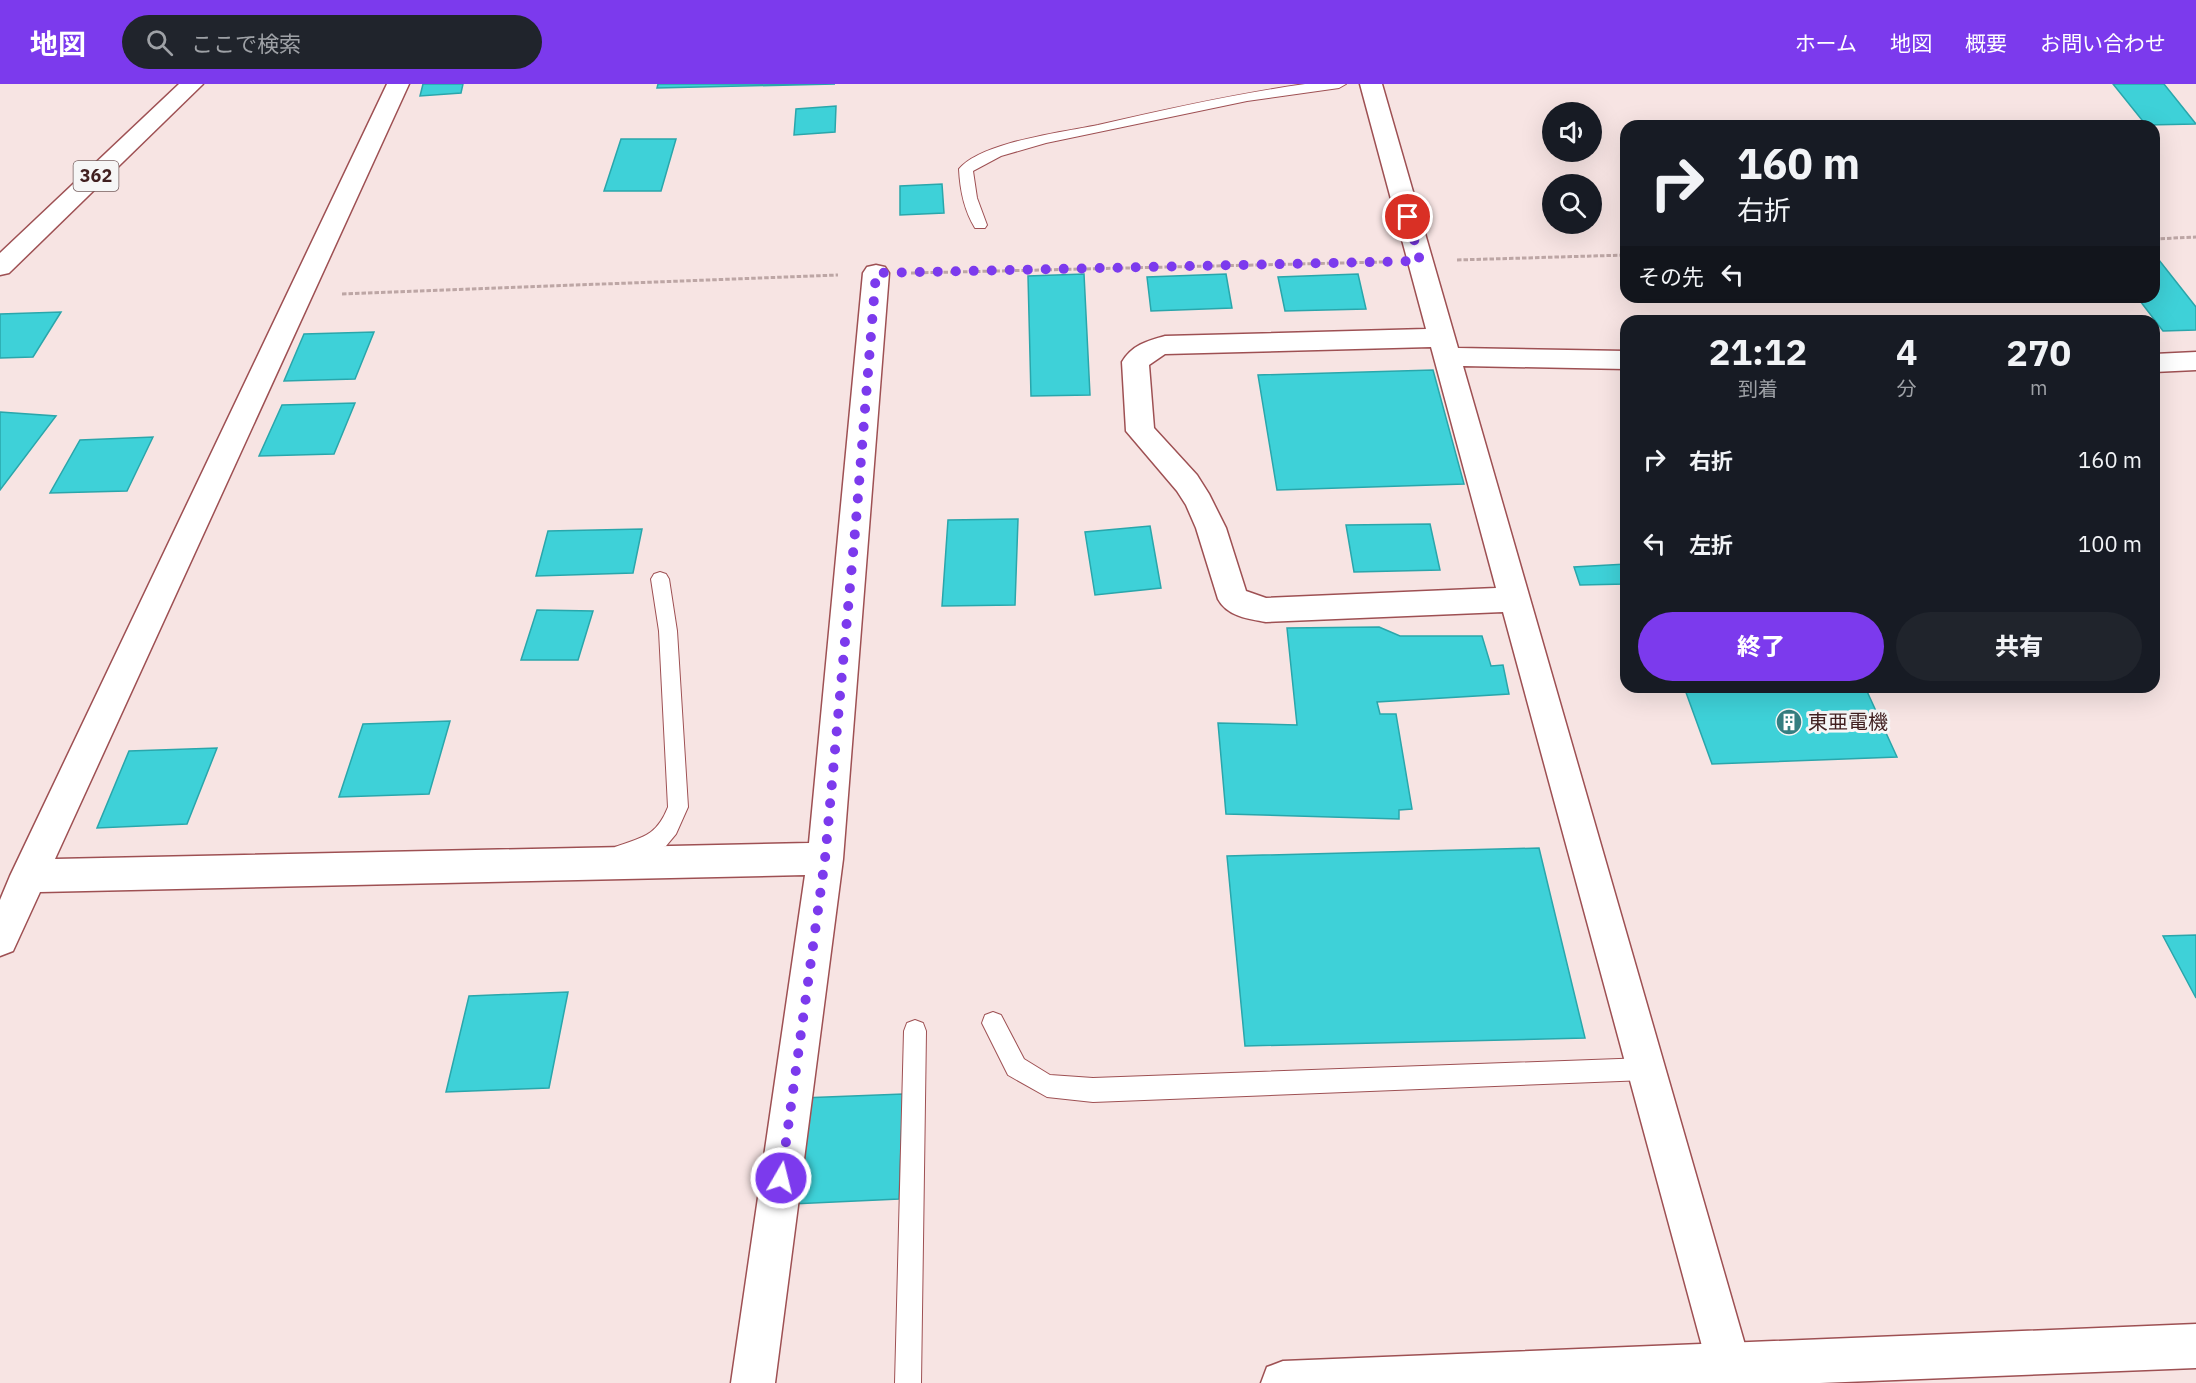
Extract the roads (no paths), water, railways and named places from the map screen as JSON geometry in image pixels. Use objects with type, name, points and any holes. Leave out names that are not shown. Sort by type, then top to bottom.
[{"type":"main road","name":"362","points":[[0,267],[192,84]]},
{"type":"main road","points":[[0,939],[398,84]]},
{"type":"main road","points":[[1371,84],[1731,1375]]},
{"type":"main road","points":[[753,1383],[825,859],[876,273]]},
{"type":"main road","points":[[1516,599],[1266,610],[1249,607],[1233,598],[1211,528],[1187,483],[1140,431],[1135,362],[1165,345],[1445,347],[1620,360]]},
{"type":"main road","points":[[2160,363],[2196,361]]},
{"type":"main road","points":[[28,876],[825,859]]},
{"type":"main road","points":[[1283,1383],[1731,1375],[2196,1346]]},
{"type":"lane","points":[[980,225],[969,202],[966,169],[980,160],[1016,146],[1233,100],[1292,88],[1339,84]]},
{"type":"lane","points":[[597,863],[656,844],[669,830],[678,807],[668,631],[660,579]]},
{"type":"lane","points":[[993,1023],[1016,1067],[1047,1086],[1093,1090],[1646,1069]]},
{"type":"lane","points":[[908,1383],[915,1031]]},
{"type":"place","name":"東亜電機","points":[[1789,722]]}]
